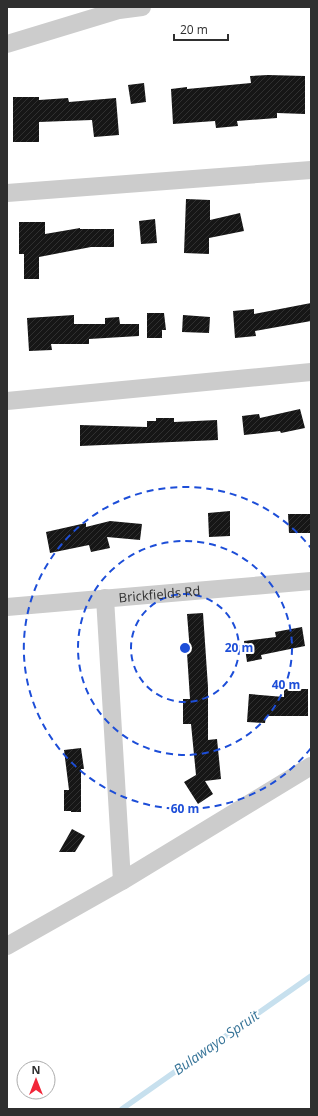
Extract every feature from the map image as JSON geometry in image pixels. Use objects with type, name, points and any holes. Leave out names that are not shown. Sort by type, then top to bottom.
[{"type":"street","points":[[7,44],[119,8],[142,7]]},
{"type":"street","points":[[7,193],[311,170]]},
{"type":"street","points":[[7,402],[311,372]]},
{"type":"street","name":"Brickfields Rd","points":[[7,607],[311,581]]},
{"type":"street","points":[[105,598],[122,881]]},
{"type":"street","points":[[7,946],[122,881],[311,766]]},
{"type":"building","points":[[250,76],[305,76],[305,114],[277,113],[277,118],[237,121],[238,126],[216,128],[215,121],[173,124],[171,89],[251,83]]},
{"type":"building","points":[[144,83],[146,102],[131,104],[128,85]]},
{"type":"building","points":[[13,97],[39,97],[39,100],[68,98],[69,102],[116,98],[119,135],[94,137],[92,120],[39,122],[39,142],[13,142]]},
{"type":"building","points":[[186,199],[210,200],[210,220],[240,213],[244,231],[209,238],[209,254],[184,253]]},
{"type":"building","points":[[155,219],[157,243],[141,244],[139,221]]},
{"type":"building","points":[[19,222],[45,222],[45,234],[80,228],[114,229],[114,247],[91,247],[39,257],[39,279],[24,279],[24,254],[19,254]]},
{"type":"building","points":[[311,303],[311,321],[255,331],[256,336],[235,338],[233,311],[254,309],[254,314]]},
{"type":"building","points":[[147,313],[164,313],[166,330],[162,330],[162,338],[147,338]]},
{"type":"building","points":[[74,315],[74,324],[105,324],[105,318],[119,317],[120,324],[139,324],[139,336],[89,339],[89,344],[51,344],[52,350],[29,351],[27,318]]},
{"type":"building","points":[[183,315],[210,317],[209,333],[182,332]]},
{"type":"building","points":[[300,409],[305,428],[281,433],[280,431],[244,435],[242,416],[259,414],[260,418]]},
{"type":"building","points":[[156,418],[174,418],[174,422],[217,420],[218,440],[80,446],[80,425],[147,427],[147,421],[156,421]]},
{"type":"building","points":[[230,511],[230,536],[209,537],[208,513]]},
{"type":"building","points":[[288,514],[311,514],[311,533],[289,533]]},
{"type":"building","points":[[110,521],[142,524],[140,540],[107,537],[110,548],[91,552],[89,545],[50,553],[46,532],[86,523],[86,527]]},
{"type":"building","points":[[203,613],[208,687],[208,740],[217,739],[221,779],[205,781],[213,794],[198,804],[184,782],[196,775],[191,724],[183,724],[183,699],[190,699],[187,653],[190,652],[187,614]]},
{"type":"building","points":[[302,627],[305,646],[261,655],[262,659],[247,662],[244,641],[276,637],[275,632]]},
{"type":"building","points":[[284,689],[308,689],[308,716],[266,716],[265,723],[247,722],[249,694],[284,697]]},
{"type":"building","points":[[81,748],[84,769],[81,769],[81,812],[64,811],[64,790],[69,790],[64,750]]},
{"type":"building","points":[[72,829],[85,836],[75,852],[59,852]]},
{"type":"waterway","name":"Bulawayo Spruit","points":[[122,1109],[311,976]]}]
